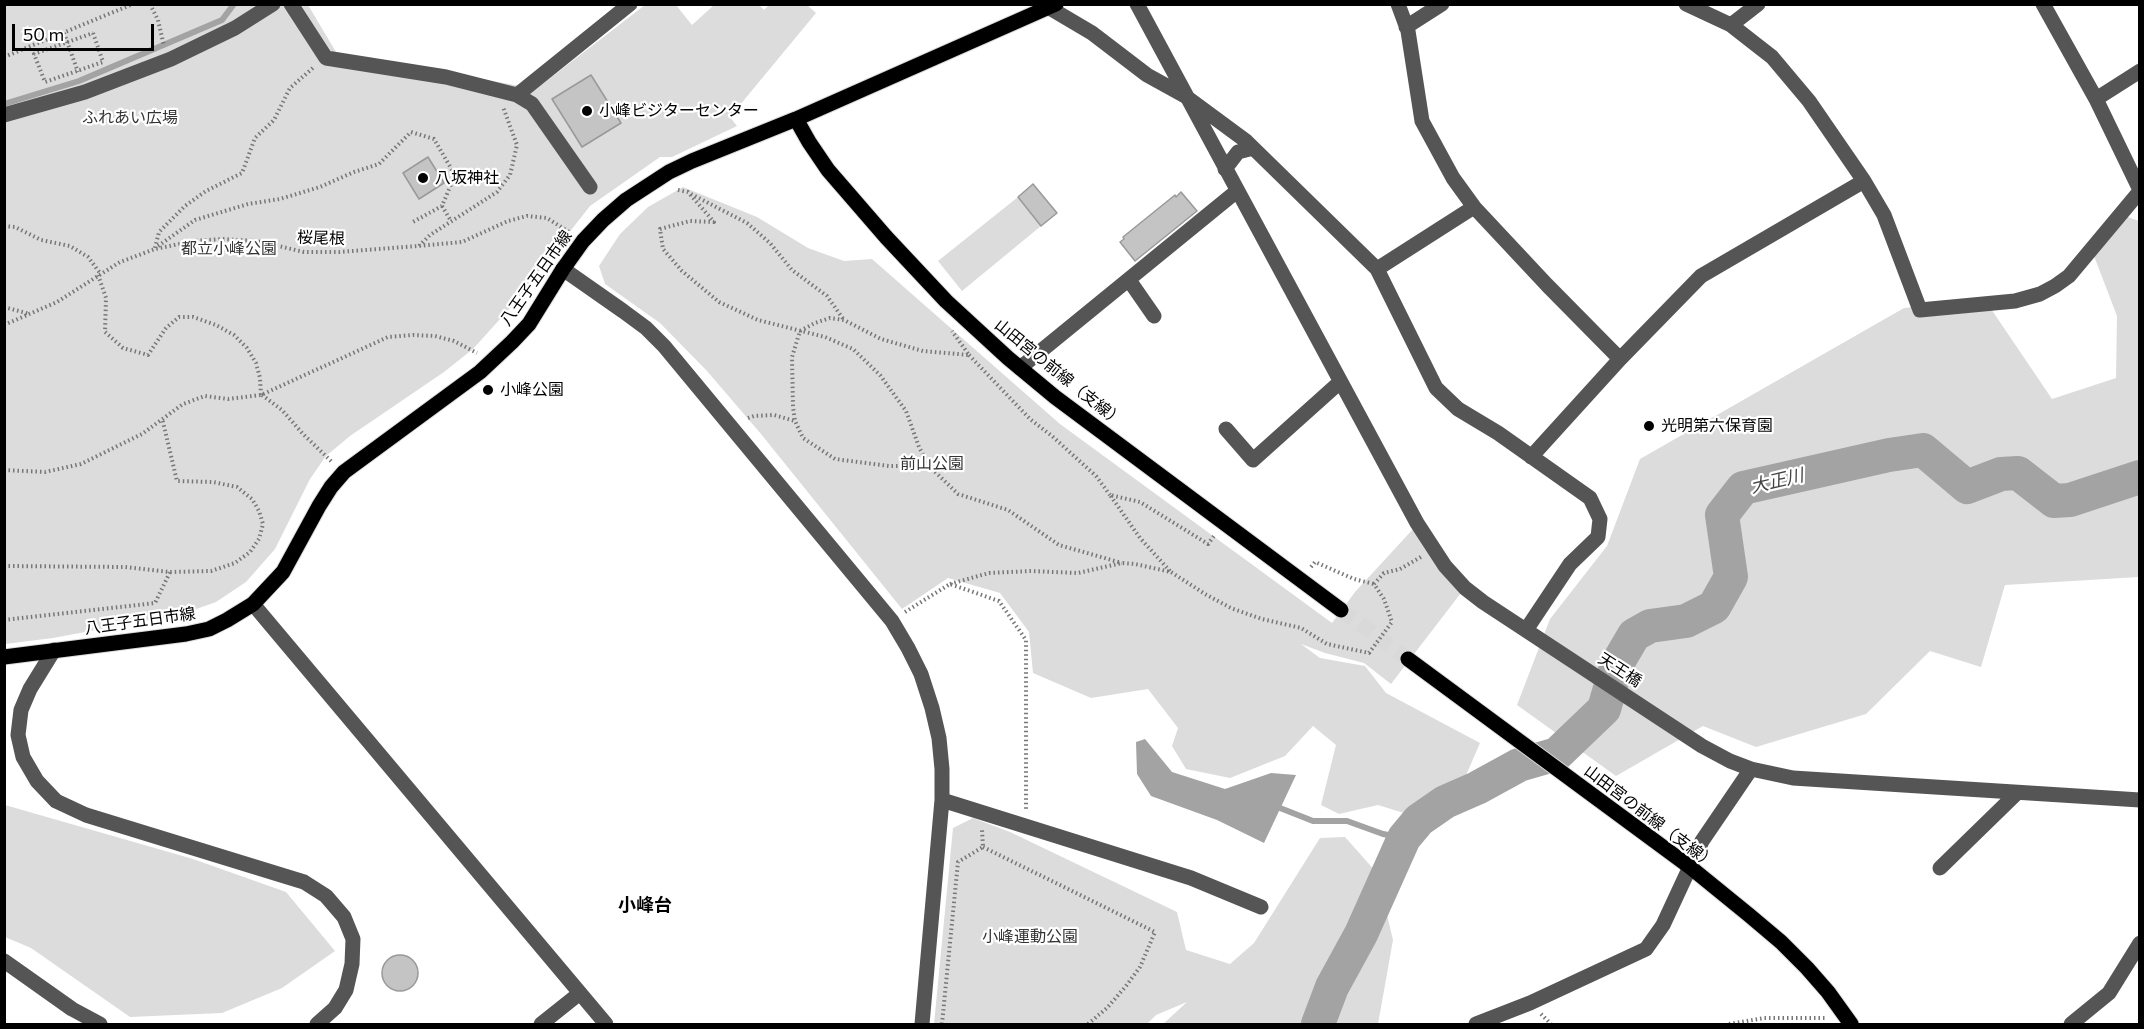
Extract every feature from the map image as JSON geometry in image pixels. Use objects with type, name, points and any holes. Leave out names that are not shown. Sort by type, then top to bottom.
[{"type":"main road","name":"八王子五日市線","points":[[4,657],[194,632],[227,620],[253,604],[283,572],[331,487],[344,472],[491,362],[529,324],[583,241],[603,220],[648,185],[692,161],[796,119],[1050,6]]},
{"type":"main road","name":"山田宮の前線（支線）","points":[[796,119],[808,142],[828,170],[886,237],[946,301],[1020,368],[1054,398],[1341,610]]},
{"type":"main road","name":"山田宮の前線（支線）","points":[[1408,659],[1690,867],[1781,942],[1828,992],[1849,1021]]},
{"type":"street","points":[[4,115],[85,92],[171,59],[235,28],[273,4]]},
{"type":"street","points":[[291,4],[326,58],[446,77],[517,95],[532,104],[590,187]]},
{"type":"street","points":[[517,95],[630,4]]},
{"type":"street","name":"天王橋","points":[[1137,4],[1417,523],[1445,566],[1465,588],[1709,750],[1751,769],[1793,778],[2139,801]]},
{"type":"street","points":[[1398,4],[1407,27],[1414,61],[1422,121],[1453,178],[1474,207],[1546,285],[1620,359]]},
{"type":"street","points":[[1407,27],[1442,4]]},
{"type":"street","points":[[1686,4],[1731,25],[1772,57],[1809,101],[1884,214],[1920,310],[2015,301],[2048,290],[2068,276],[2139,190],[2096,99],[2043,4]]},
{"type":"street","points":[[1731,25],[1758,4]]},
{"type":"street","points":[[1050,6],[1092,33],[1147,75],[1185,96],[1253,148],[1377,269],[1436,388],[1458,409],[1498,433],[1590,498],[1600,519],[1599,537],[1570,564],[1526,630]]},
{"type":"street","points":[[2096,99],[2139,71]]},
{"type":"street","points":[[1225,169],[1234,155],[1242,150],[1253,148]]},
{"type":"street","points":[[1531,458],[1620,359],[1701,276],[1864,181]]},
{"type":"street","points":[[1020,368],[1237,191]]},
{"type":"street","points":[[1377,269],[1474,207]]},
{"type":"street","points":[[563,269],[624,311],[664,346],[892,621],[917,666],[932,708],[939,738],[942,800],[922,1024]]},
{"type":"street","points":[[1129,280],[1154,316]]},
{"type":"street","points":[[1226,429],[1253,460],[1340,382]]},
{"type":"street","points":[[253,604],[606,1024]]},
{"type":"street","points":[[54,650],[30,689],[21,710],[18,735],[22,757],[37,781],[56,801],[86,815],[304,882],[326,896],[344,917],[353,939],[352,964],[346,990],[335,1008],[317,1024]]},
{"type":"street","points":[[1476,1024],[1530,1003],[1646,949],[1663,926],[1702,841],[1751,769]]},
{"type":"street","points":[[1940,868],[2018,793]]},
{"type":"street","points":[[942,800],[1191,878],[1261,907]]},
{"type":"street","points":[[2070,1024],[2109,993],[2139,943]]},
{"type":"street","points":[[4,961],[72,1009],[100,1024]]},
{"type":"street","points":[[541,1024],[580,993]]},
{"type":"path","points":[[4,57],[133,4]]},
{"type":"path","points":[[150,4],[158,20],[161,40]]},
{"type":"path","points":[[64,33],[78,74]]},
{"type":"path","points":[[93,33],[103,62],[78,74],[45,82],[34,54],[67,42],[93,33]]},
{"type":"path","points":[[155,249],[159,232],[185,206],[206,191],[242,173],[255,138],[274,120],[290,87],[326,58]]},
{"type":"path","points":[[418,246],[430,235],[497,192],[510,175],[517,145],[502,106]]},
{"type":"path","points":[[155,249],[195,220],[248,204],[280,199],[320,187],[354,172],[380,164],[411,132],[434,139],[454,176],[442,206],[411,223]]},
{"type":"path","points":[[678,190],[688,192],[747,223],[770,243],[792,270],[827,296],[844,320]]},
{"type":"path","points":[[688,192],[714,222],[690,221],[660,229],[663,249],[682,271],[719,302],[758,320],[825,337],[853,349],[880,375],[906,411],[919,447],[929,466],[958,494],[1008,510],[1059,545],[1122,563],[1171,572]]},
{"type":"path","points":[[442,206],[451,221]]},
{"type":"path","name":"桜尾根","points":[[4,326],[57,302],[120,262],[155,249],[222,238],[257,241],[304,252],[339,252],[462,242],[508,221],[527,216],[547,218],[575,236]]},
{"type":"path","points":[[4,226],[15,227],[41,240],[70,246],[88,257],[99,274],[106,298],[105,332],[123,348],[148,355],[166,328],[179,317],[193,317],[234,335],[247,348],[256,363],[261,395]]},
{"type":"path","points":[[4,307],[31,314]]},
{"type":"path","points":[[929,466],[889,466],[835,459],[803,438],[795,421],[792,388],[792,357],[800,331],[830,318],[844,320],[881,339],[923,351],[969,355]]},
{"type":"path","points":[[951,325],[949,327],[969,355],[1030,419],[1096,476],[1140,538],[1171,572],[1231,608],[1262,619],[1301,628],[1326,644],[1369,652],[1392,622],[1384,599],[1374,584],[1354,579],[1315,562],[1309,570]]},
{"type":"path","points":[[4,470],[45,472],[81,464],[142,434],[183,404],[205,396],[228,399],[261,395],[388,337],[435,336],[454,341],[480,354]]},
{"type":"path","points":[[261,395],[282,410],[303,434],[344,472]]},
{"type":"path","points":[[748,418],[774,415],[795,421]]},
{"type":"path","points":[[4,566],[125,567],[170,572],[212,571],[235,563],[249,552],[259,539],[262,525],[259,511],[252,499],[237,487],[213,482],[177,481],[162,418]]},
{"type":"path","points":[[1110,495],[1140,502],[1208,544],[1214,537]]},
{"type":"path","points":[[1374,584],[1384,573],[1400,569],[1421,558]]},
{"type":"path","points":[[892,621],[950,584],[988,573],[1031,571],[1078,573],[1122,563]]},
{"type":"path","points":[[4,620],[155,603],[170,572]]},
{"type":"path","points":[[950,584],[999,601],[1026,640],[1026,806]]},
{"type":"path","points":[[982,822],[983,847]]},
{"type":"path","points":[[942,1024],[958,862],[983,847]]},
{"type":"path","points":[[983,847],[1155,932],[1140,967],[1107,1008],[1088,1024]]},
{"type":"path","points":[[1729,1024],[1764,1018],[1849,1021]]},
{"type":"green space","name":"都立小峰公園","points":[[4,5],[308,5],[336,52],[536,89],[645,5],[676,5],[692,25],[714,5],[759,5],[764,10],[769,5],[807,5],[816,13],[730,117],[737,126],[672,157],[660,157],[590,206],[510,308],[473,349],[444,372],[350,436],[326,456],[310,479],[275,549],[246,582],[216,602],[182,614],[53,638],[5,644]]},
{"type":"green space","name":"前山公園","points":[[683,187],[757,217],[808,248],[844,261],[872,259],[1060,424],[1332,623],[1355,592],[1414,528],[1464,589],[1391,684],[1364,663],[1301,644],[1320,658],[1365,666],[1386,693],[1480,743],[1464,780],[1407,814],[1378,805],[1339,814],[1321,805],[1336,745],[1313,726],[1285,756],[1230,778],[1186,769],[1172,746],[1178,728],[1148,689],[1091,698],[1033,673],[1029,632],[1000,593],[948,578],[902,609],[761,434],[707,371],[660,323],[605,284],[599,266],[620,234],[648,207]]},
{"type":"green space","points":[[1018,197],[1041,226],[962,291],[938,261]]},
{"type":"green space","points":[[2125,216],[2139,221],[2139,577],[2005,585],[1981,667],[1930,651],[1866,714],[1756,747],[1703,726],[1616,776],[1517,705],[1550,619],[1607,546],[1640,459],[1904,308],[1985,300],[2052,399],[2116,378],[2117,316],[2094,256]]},
{"type":"green space","points":[[5,805],[193,859],[286,892],[335,951],[282,988],[222,1013],[130,1017],[31,948],[5,937]]},
{"type":"green space","name":"小峰運動公園","points":[[973,818],[1010,832],[1177,912],[1186,950],[1230,964],[1254,943],[1320,838],[1345,837],[1377,873],[1393,940],[1378,1024],[1163,1024],[1187,1002],[1156,1015],[1147,1024],[934,1024],[953,828]]},
{"type":"shaded area","points":[[1145,739],[1172,772],[1225,789],[1271,773],[1296,775],[1264,843],[1217,820],[1151,796],[1137,774],[1136,742]]},
{"type":"building","name":"小峰ビジターセンター","points":[[591,75],[621,123],[582,147],[552,99]]},
{"type":"building","name":"八坂神社","points":[[428,157],[444,183],[419,199],[403,173]]},
{"type":"building","points":[[1033,184],[1057,213],[1041,226],[1018,197]]},
{"type":"building","points":[[1181,192],[1197,211],[1135,261],[1120,242],[1124,239],[1123,237]]},
{"type":"building","points":[[400,955],[412,961],[418,973],[412,985],[400,991],[388,985],[382,973],[388,961]]},
{"type":"waterway","points":[[4,104],[79,81],[222,20],[234,4]]},
{"type":"waterway","name":"大正川","points":[[1318,1024],[1332,987],[1361,934],[1404,838],[1419,820],[1445,802],[1519,765],[1557,754],[1604,709],[1617,664],[1634,635],[1650,626],[1686,621],[1714,607],[1731,577],[1722,515],[1743,488],[1889,455],[1923,450],[1967,487],[2001,474],[2018,473],[2054,501],[2070,500],[2140,477]]},
{"type":"waterway","points":[[1280,808],[1313,821],[1347,821],[1383,834],[1404,838]]},
{"type":"tunnel","points":[[1341,610],[1408,659]]},
{"type":"place","name":"小峰ビジターセンター","points":[[587,111]]},
{"type":"place","name":"八坂神社","points":[[423,178]]},
{"type":"place","name":"小峰公園","points":[[488,390]]},
{"type":"place","name":"光明第六保育園","points":[[1649,426]]},
{"type":"district","name":"小峰台","points":[[645,905]]},
{"type":"park label","name":"ふれあい広場","points":[[130,118]]}]
